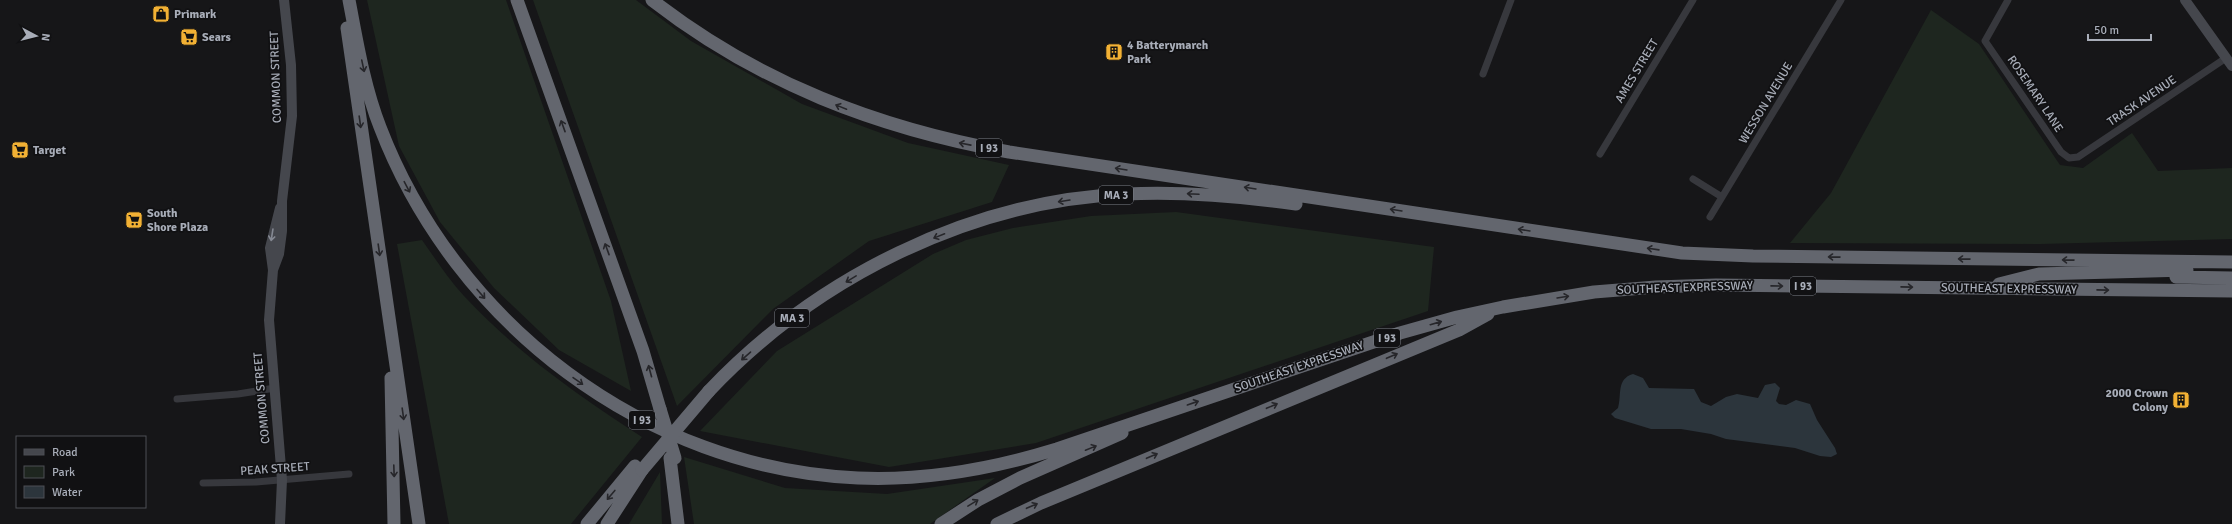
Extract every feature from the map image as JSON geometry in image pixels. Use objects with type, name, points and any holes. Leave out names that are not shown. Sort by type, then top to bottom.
[{"type":"highway","points":[[343,0],[418,524]]},
{"type":"highway","name":"I 93","points":[[349,0],[367,83],[380,126],[412,196],[445,249],[484,298],[528,341],[577,380],[644,421],[700,446],[760,464],[812,474],[872,479],[935,476],[997,466],[1042,454],[1156,416]]},
{"type":"highway","points":[[517,0],[643,350],[660,409],[687,524]]},
{"type":"highway","name":"I 93","points":[[652,0],[709,40],[776,78],[846,109],[904,129],[1009,152],[1682,253],[1753,256],[2232,262]]},
{"type":"highway","name":"MA 3","points":[[606,524],[639,468],[709,391],[743,358],[779,328],[844,284],[913,246],[1001,214],[1078,198],[1146,193],[1215,195],[1298,204],[1358,204]]},
{"type":"highway","name":"I 93","points":[[1980,259],[2038,274],[2232,278]]},
{"type":"highway","name":"I 93","points":[[1980,288],[2038,274],[2232,270]]},
{"type":"highway","name":"SOUTHEAST EXPRESSWAY","points":[[1156,416],[1414,329],[1503,306],[1594,292],[1671,286],[2232,291]]},
{"type":"highway","points":[[997,524],[1041,503],[1459,330],[1503,306]]},
{"type":"highway","points":[[392,334],[391,386],[394,524]]},
{"type":"highway","points":[[941,524],[1005,485],[1048,465],[1105,442],[1156,416]]},
{"type":"highway","points":[[672,458],[678,524]]},
{"type":"highway","points":[[587,524],[639,468]]},
{"type":"street","name":"COMMON STREET","points":[[280,524],[282,480],[269,320],[273,270],[279,254],[281,237],[282,201],[292,109],[291,65],[284,0]]},
{"type":"street","points":[[1483,74],[1511,0]]},
{"type":"street","name":"AMES STREET","points":[[1600,154],[1692,0]]},
{"type":"street","name":"WESSON AVENUE","points":[[1710,217],[1841,0]]},
{"type":"street","name":"ROSEMARY LANE","points":[[2008,0],[1985,41],[2061,152],[2069,158]]},
{"type":"street","points":[[2185,0],[2229,62]]},
{"type":"street","name":"TRASK AVENUE","points":[[2069,158],[2078,157],[2229,62]]},
{"type":"street","points":[[1692,179],[1722,197]]},
{"type":"street","points":[[177,399],[238,394],[274,388]]},
{"type":"street","name":"PEAK STREET","points":[[203,483],[282,480],[349,474]]},
{"type":"green space","points":[[367,0],[506,0],[611,301],[631,391],[559,350],[494,288],[440,222],[399,146]]},
{"type":"green space","points":[[533,0],[636,0],[691,41],[802,104],[908,143],[1009,165],[992,202],[869,241],[773,309],[677,406]]},
{"type":"green space","points":[[1931,10],[1979,44],[2060,165],[2083,168],[2132,133],[2158,171],[2232,168],[2232,239],[2041,244],[1790,243],[1831,193]]},
{"type":"green space","points":[[1176,212],[1434,247],[1428,311],[1036,443],[889,467],[700,431],[777,351],[933,254],[966,240],[1013,228],[1091,216]]},
{"type":"green space","points":[[422,240],[458,289],[505,336],[549,372],[595,406],[642,437],[571,524],[449,524],[397,244]]},
{"type":"green space","points":[[684,457],[785,488],[887,494],[995,478],[930,524],[694,524]]},
{"type":"green space","points":[[660,472],[662,524],[629,524]]},
{"type":"water","points":[[1633,374],[1643,378],[1649,388],[1694,389],[1701,402],[1711,406],[1726,397],[1737,394],[1758,398],[1765,385],[1775,383],[1780,388],[1776,401],[1779,404],[1786,405],[1796,400],[1810,404],[1817,420],[1835,448],[1837,454],[1831,457],[1820,456],[1795,448],[1726,439],[1711,434],[1681,429],[1651,429],[1615,418],[1611,414],[1618,408],[1622,384],[1628,376]]},
{"type":"place","name":"Primark","points":[[161,14]]},
{"type":"place","name":"Sears","points":[[189,37]]},
{"type":"place","name":"4 Batterymarch Park","points":[[1114,52]]},
{"type":"place","name":"Target","points":[[20,150]]},
{"type":"place","name":"South Shore Plaza","points":[[134,220]]},
{"type":"place","name":"2000 Crown Colony","points":[[2181,400]]}]
